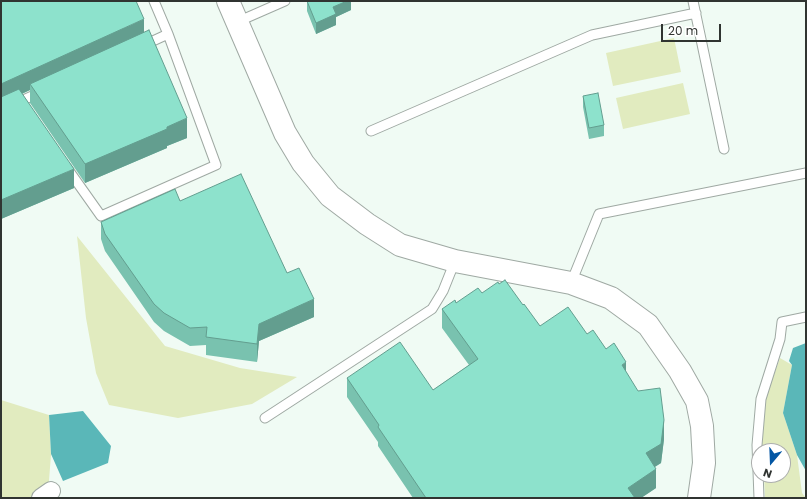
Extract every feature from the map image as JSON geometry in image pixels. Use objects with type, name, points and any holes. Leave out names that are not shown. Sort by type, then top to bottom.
[{"type":"street","points":[[228,1],[285,134],[303,163],[330,196],[367,224],[400,245],[455,261],[571,283],[611,298],[648,325],[680,371],[697,401],[702,426],[704,463],[699,498]]},
{"type":"lane","points":[[61,159],[101,216],[216,165],[168,34],[154,1]]},
{"type":"lane","points":[[237,22],[285,1]]},
{"type":"lane","points":[[693,1],[724,149]]},
{"type":"lane","points":[[371,131],[592,35],[696,13]]},
{"type":"lane","points":[[133,50],[168,34]]},
{"type":"lane","points":[[1,110],[23,105],[49,88]]},
{"type":"lane","points":[[571,283],[599,214],[806,172]]},
{"type":"lane","points":[[266,418],[432,309],[443,291],[455,261]]},
{"type":"lane","points":[[759,498],[757,445],[761,399],[780,339],[782,322],[806,317]]},
{"type":"green space","points":[[674,38],[681,72],[613,86],[606,53]]},
{"type":"green space","points":[[683,83],[690,114],[623,129],[616,98]]},
{"type":"green space","points":[[77,236],[165,346],[240,368],[297,377],[252,404],[178,418],[109,405],[96,373],[86,318]]},
{"type":"green space","points":[[780,358],[792,365],[783,413],[797,455],[802,493],[806,498],[765,498],[764,483],[791,483],[791,443],[762,443],[766,397]]},
{"type":"green space","points":[[1,400],[49,415],[51,455],[48,493],[46,498],[1,498]]},
{"type":"water","points":[[806,343],[806,471],[797,455],[783,413],[792,365],[789,361],[793,348]]},
{"type":"water","points":[[83,411],[111,446],[108,463],[63,481],[51,454],[49,415]]},
{"type":"building","points":[[1,1],[136,1],[144,19],[1,84]]},
{"type":"building","points":[[307,1],[347,1],[333,7],[336,14],[316,23]]},
{"type":"building","points":[[149,30],[187,118],[167,127],[167,129],[85,164],[30,84]]},
{"type":"building","points":[[19,89],[74,169],[1,200],[1,97]]},
{"type":"building","points":[[598,93],[604,125],[589,128],[583,96]]},
{"type":"building","points":[[241,174],[287,273],[299,268],[314,299],[259,324],[257,344],[206,337],[207,327],[190,328],[164,313],[154,304],[105,234],[101,222],[175,189],[180,201]]},
{"type":"building","points":[[505,280],[540,326],[568,307],[587,334],[593,330],[606,349],[614,343],[626,362],[622,365],[638,391],[660,388],[664,420],[661,444],[646,453],[656,469],[628,488],[635,498],[426,498],[347,378],[400,342],[433,390],[478,359],[442,309],[455,300],[456,303],[478,288],[482,293],[498,282],[499,284]]}]
